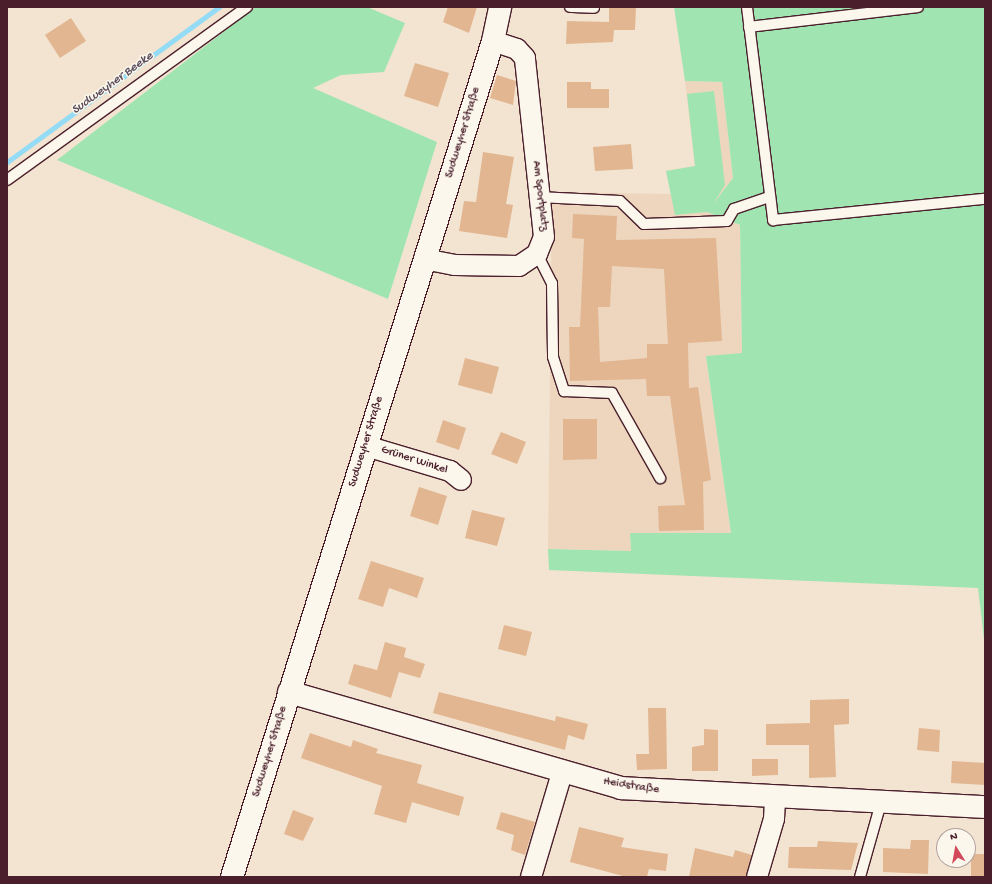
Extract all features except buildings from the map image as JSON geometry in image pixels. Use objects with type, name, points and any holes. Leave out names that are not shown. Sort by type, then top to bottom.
[{"type":"main road","name":"Sudweyher Straße","points":[[232,877],[493,41],[500,7]]},
{"type":"main road","name":"Heidstraße","points":[[289,692],[562,774],[644,792],[985,807]]},
{"type":"street","name":"Am Sportplatz","points":[[493,41],[517,48],[525,58],[538,197],[544,237],[537,254]]},
{"type":"street","points":[[424,259],[455,265],[519,266],[537,254]]},
{"type":"street","name":"Grüner Winkel","points":[[366,446],[450,471],[461,480]]},
{"type":"street","points":[[531,877],[562,774]]},
{"type":"street","points":[[757,877],[774,819],[775,797]]},
{"type":"lane","points":[[7,180],[247,7]]},
{"type":"lane","points":[[570,7],[594,8]]},
{"type":"lane","points":[[747,7],[769,198],[773,220],[985,199]]},
{"type":"lane","points":[[749,27],[918,7]]},
{"type":"lane","points":[[538,197],[620,201],[644,224],[727,221],[734,209],[769,198]]},
{"type":"lane","points":[[537,254],[552,283],[553,357],[564,391],[612,393],[660,478]]},
{"type":"lane","points":[[860,877],[881,803]]},
{"type":"shaded area","points":[[685,81],[722,82],[733,178],[707,212],[740,225],[742,354],[706,356],[731,533],[630,533],[631,551],[548,549],[552,192],[671,194],[666,171],[695,166]]},
{"type":"green space","points":[[256,7],[367,7],[405,23],[384,72],[341,75],[313,88],[437,142],[388,299],[57,160]]},
{"type":"green space","points":[[674,7],[985,7],[985,648],[978,588],[549,570],[548,549],[631,551],[630,533],[731,533],[706,356],[742,353],[740,225],[707,212],[675,215],[666,171],[695,166],[687,94],[714,91],[725,185],[713,204],[733,178],[722,82],[685,81]]},
{"type":"waterway","name":"Sudweyher Beeke","points":[[7,162],[219,7]]}]
